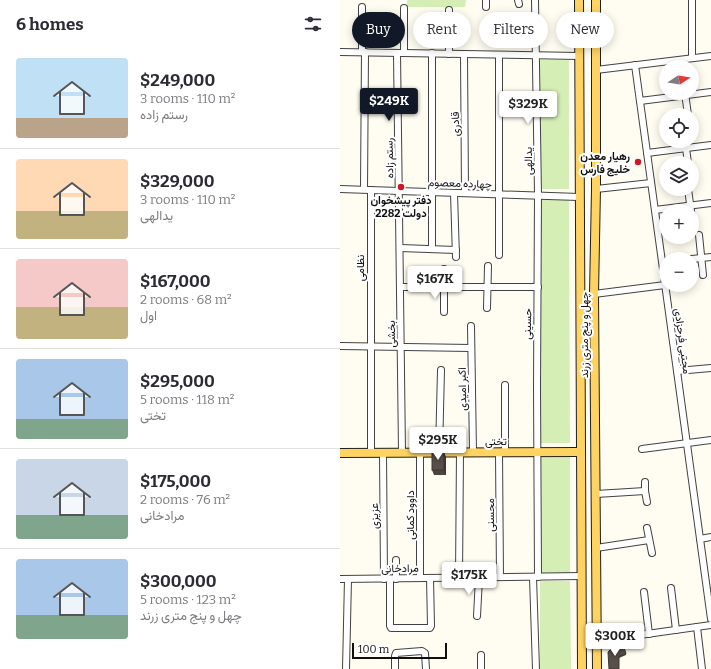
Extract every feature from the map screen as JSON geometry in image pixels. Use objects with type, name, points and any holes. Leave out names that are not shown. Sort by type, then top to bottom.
[{"type":"main road","name":"چهل و پنج متری زرند","points":[[579,0],[582,669]]},
{"type":"main road","name":"چهل و پنج متری زرند","points":[[596,0],[596,189],[594,294],[597,669]]},
{"type":"main road","name":"تختی","points":[[340,453],[580,452]]},
{"type":"main road","points":[[581,600],[586,606],[590,607],[593,606],[597,600]]},
{"type":"main road","points":[[582,643],[597,641]]},
{"type":"street","points":[[486,0],[486,7]]},
{"type":"street","name":"یدالهی","points":[[535,0],[538,195]]},
{"type":"street","points":[[692,0],[692,58]]},
{"type":"street","points":[[362,7],[364,52],[364,190]]},
{"type":"street","points":[[404,8],[404,53]]},
{"type":"street","points":[[449,10],[449,54]]},
{"type":"street","points":[[340,52],[579,56]]},
{"type":"street","name":"رستم زاده","points":[[397,53],[399,191]]},
{"type":"street","points":[[432,54],[432,249]]},
{"type":"street","name":"قادری","points":[[464,54],[465,193]]},
{"type":"street","points":[[499,55],[499,255]]},
{"type":"street","points":[[680,60],[711,56]]},
{"type":"street","points":[[596,70],[659,62]]},
{"type":"street","name":"مجتبی فرحزادی","points":[[635,65],[662,252]]},
{"type":"street","points":[[699,93],[711,92]]},
{"type":"street","points":[[640,102],[659,99]]},
{"type":"street","points":[[699,146],[711,145]]},
{"type":"street","points":[[647,153],[686,148],[687,156]]},
{"type":"street","points":[[596,189],[651,183]]},
{"type":"street","name":"چهارده معصوم","points":[[340,189],[579,197]]},
{"type":"street","name":"نظامی","points":[[371,190],[371,452]]},
{"type":"street","name":"بخشی","points":[[399,191],[402,452]]},
{"type":"street","points":[[454,193],[456,257]]},
{"type":"street","name":"حسینی","points":[[536,669],[538,195]]},
{"type":"street","points":[[699,206],[711,203]]},
{"type":"street","points":[[655,210],[659,210]]},
{"type":"street","points":[[699,235],[703,274]]},
{"type":"street","points":[[400,248],[456,250]]},
{"type":"street","points":[[699,258],[711,257]]},
{"type":"street","points":[[487,308],[488,266]]},
{"type":"street","points":[[444,269],[444,312]]},
{"type":"street","points":[[594,294],[659,286]]},
{"type":"street","points":[[400,287],[538,287]]},
{"type":"street","name":"مجتبی فرحزادی","points":[[666,292],[711,619]]},
{"type":"street","name":"اکبر امیدی","points":[[471,326],[473,452]]},
{"type":"street","points":[[340,346],[471,348]]},
{"type":"street","points":[[677,371],[711,368]]},
{"type":"street","points":[[439,452],[441,370]]},
{"type":"street","name":"محسنی","points":[[500,577],[502,452],[505,385]]},
{"type":"street","points":[[642,449],[711,440]]},
{"type":"street","name":"عزیزی","points":[[383,452],[390,579]]},
{"type":"street","name":"داوود کمانی","points":[[420,452],[420,578]]},
{"type":"street","points":[[460,452],[460,578]]},
{"type":"street","points":[[645,482],[647,502]]},
{"type":"street","points":[[596,494],[645,491]]},
{"type":"street","points":[[647,528],[652,553]]},
{"type":"street","points":[[700,538],[711,537]]},
{"type":"street","points":[[596,548],[650,540]]},
{"type":"street","points":[[396,560],[390,579],[391,628],[430,628],[430,578]]},
{"type":"street","name":"مرادخانی","points":[[340,579],[581,576]]},
{"type":"street","points":[[477,616],[479,578]]},
{"type":"street","points":[[346,669],[348,579]]},
{"type":"street","points":[[671,588],[676,630]]},
{"type":"street","points":[[644,592],[649,634]]},
{"type":"street","points":[[597,641],[711,625]]},
{"type":"street","points":[[697,627],[702,669]]},
{"type":"street","points":[[395,669],[396,653],[422,651],[425,653],[426,669]]},
{"type":"street","points":[[480,669],[481,655]]},
{"type":"green space","points":[[407,0],[466,0],[465,7],[407,7]]},
{"type":"green space","points":[[538,60],[569,60],[569,189],[539,189]]},
{"type":"green space","points":[[569,197],[570,443],[540,443],[540,198]]},
{"type":"green space","points":[[539,455],[570,455],[570,573],[540,574]]},
{"type":"green space","points":[[540,581],[570,581],[571,669],[540,669]]},
{"type":"building","points":[[432,452],[444,452],[444,470],[432,470]]},
{"type":"building","points":[[624,647],[626,654],[619,656],[619,669],[609,669],[608,652],[611,649]]},
{"type":"place","name":"رهیار معدن خلیج فارس","points":[[638,162]]},
{"type":"place","name":"دفتر پیشخوان دولت 2282","points":[[401,187]]}]
